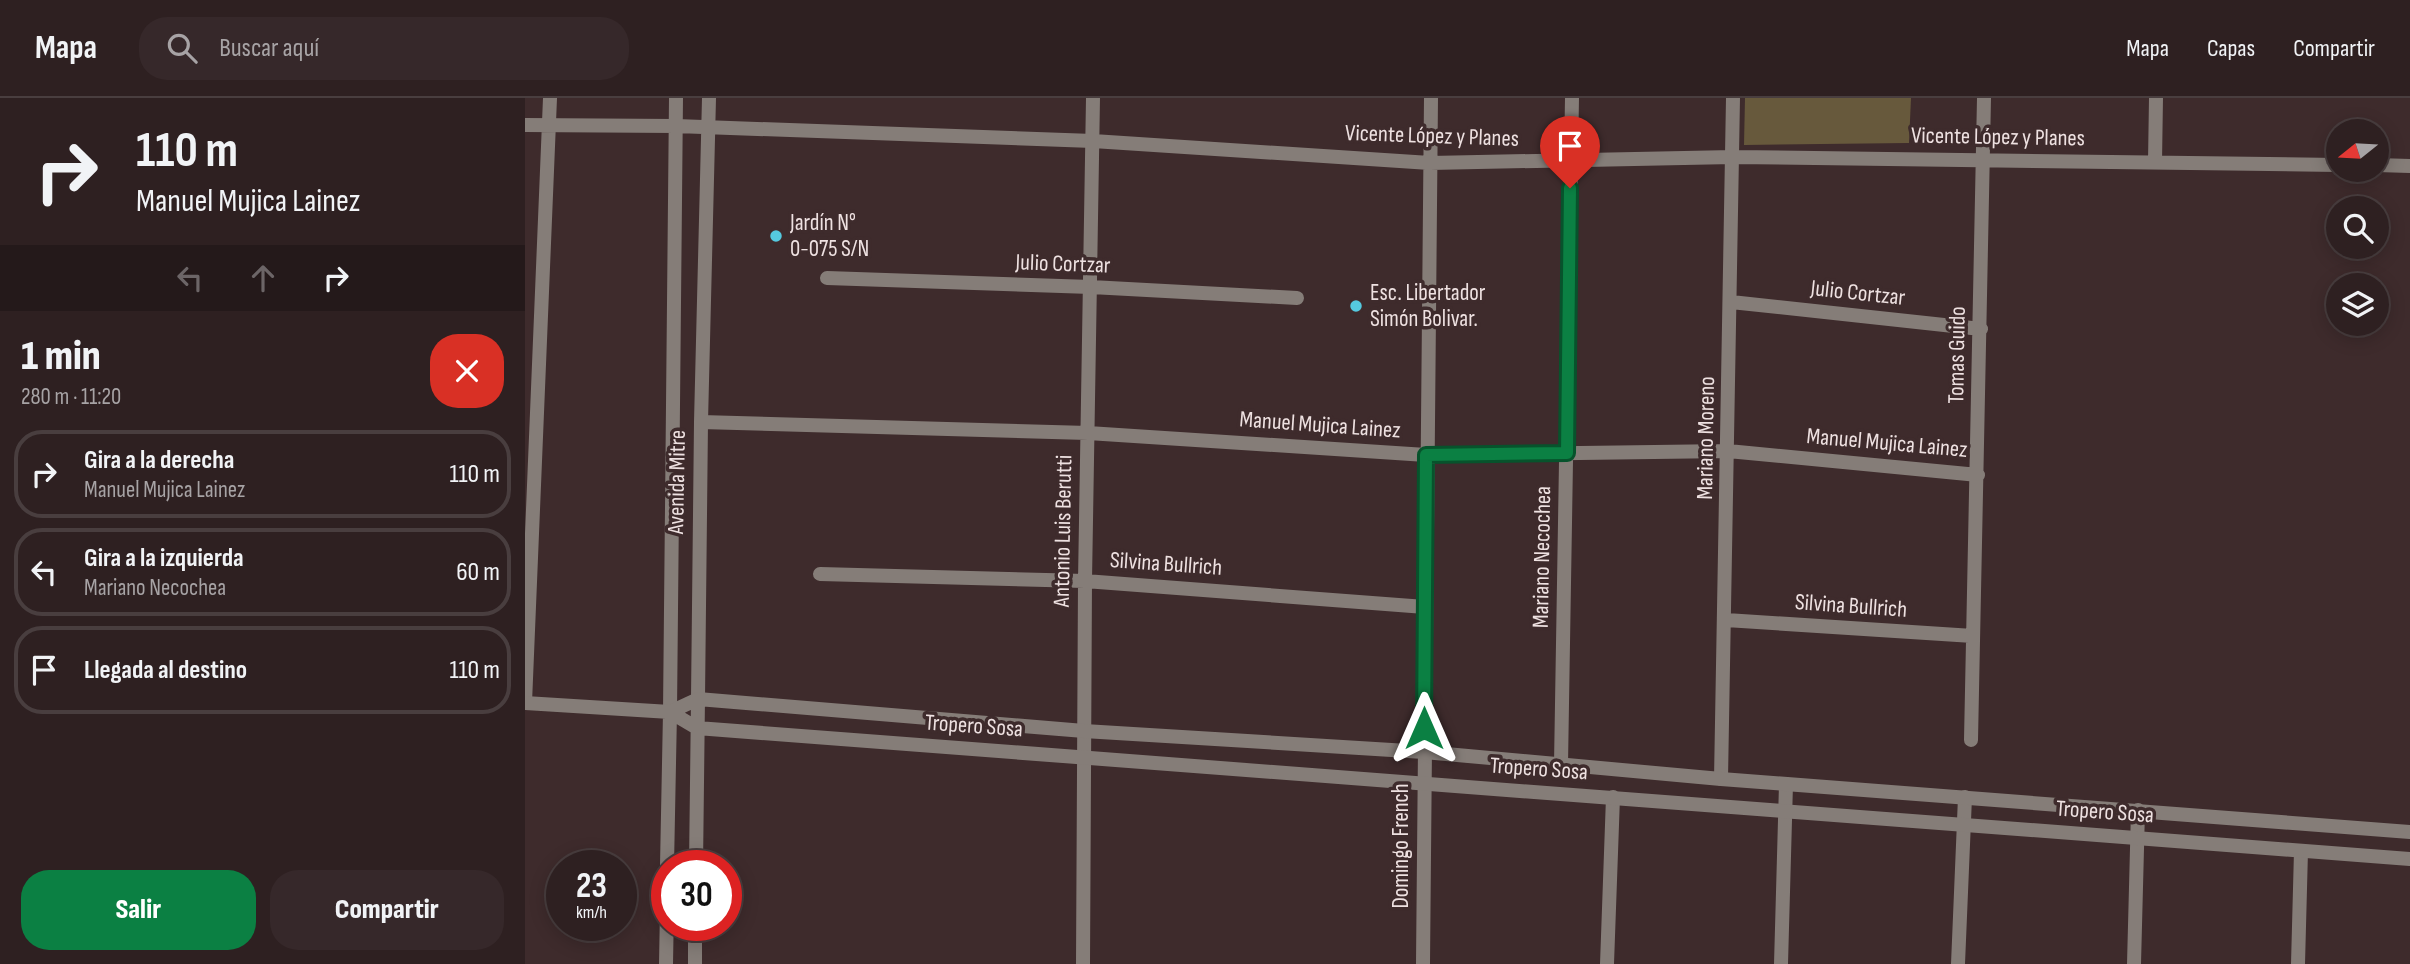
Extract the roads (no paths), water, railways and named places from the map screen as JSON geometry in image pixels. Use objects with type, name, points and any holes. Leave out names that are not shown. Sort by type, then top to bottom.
[{"type":"street","points":[[525,703],[550,98]]},
{"type":"street","name":"Avenida Mitre","points":[[667,850],[676,98]]},
{"type":"street","name":"Avenida Mitre","points":[[696,850],[701,422],[709,98]]},
{"type":"street","name":"Antonio Luis Berutti","points":[[1083,964],[1085,581],[1093,98]]},
{"type":"street","name":"Domingo French","points":[[1423,964],[1431,98]]},
{"type":"street","name":"Mariano Necochea","points":[[1561,765],[1572,98]]},
{"type":"street","name":"Mariano Moreno","points":[[1721,779],[1733,98]]},
{"type":"street","name":"Tomas Guido","points":[[1971,740],[1985,98]]},
{"type":"street","points":[[2155,162],[2157,98]]},
{"type":"street","name":"Vicente López y Planes","points":[[525,125],[676,126],[1093,141],[1430,163],[1733,157],[2326,165]]},
{"type":"street","points":[[2389,165],[2410,166]]},
{"type":"street","name":"Julio Cortzar","points":[[827,278],[1091,287],[1297,298]]},
{"type":"street","name":"Julio Cortzar","points":[[1731,302],[1980,329]]},
{"type":"street","name":"Manuel Mujica Lainez","points":[[701,422],[1088,433],[1426,455],[1728,451],[1978,475]]},
{"type":"street","name":"Silvina Bullrich","points":[[820,574],[1085,581],[1425,607]]},
{"type":"street","name":"Silvina Bullrich","points":[[1725,620],[1973,636]]},
{"type":"street","name":"Tropero Sosa","points":[[670,712],[698,699],[1084,731],[1424,752],[1721,779],[2410,832]]},
{"type":"street","name":"Tropero Sosa","points":[[525,703],[670,712],[697,728],[2410,859]]},
{"type":"street","points":[[1781,964],[1786,784]]},
{"type":"street","points":[[1607,964],[1613,797]]},
{"type":"street","points":[[1958,964],[1965,797]]},
{"type":"street","points":[[2134,964],[2139,810]]},
{"type":"street","points":[[2298,964],[2301,851]]},
{"type":"street","points":[[666,941],[666,964]]},
{"type":"street","points":[[695,941],[695,964]]},
{"type":"place","name":"Jardín N° 0-075 S/N","points":[[776,236]]},
{"type":"place","name":"Esc. Libertador Simón Bolivar.","points":[[1356,306]]}]
